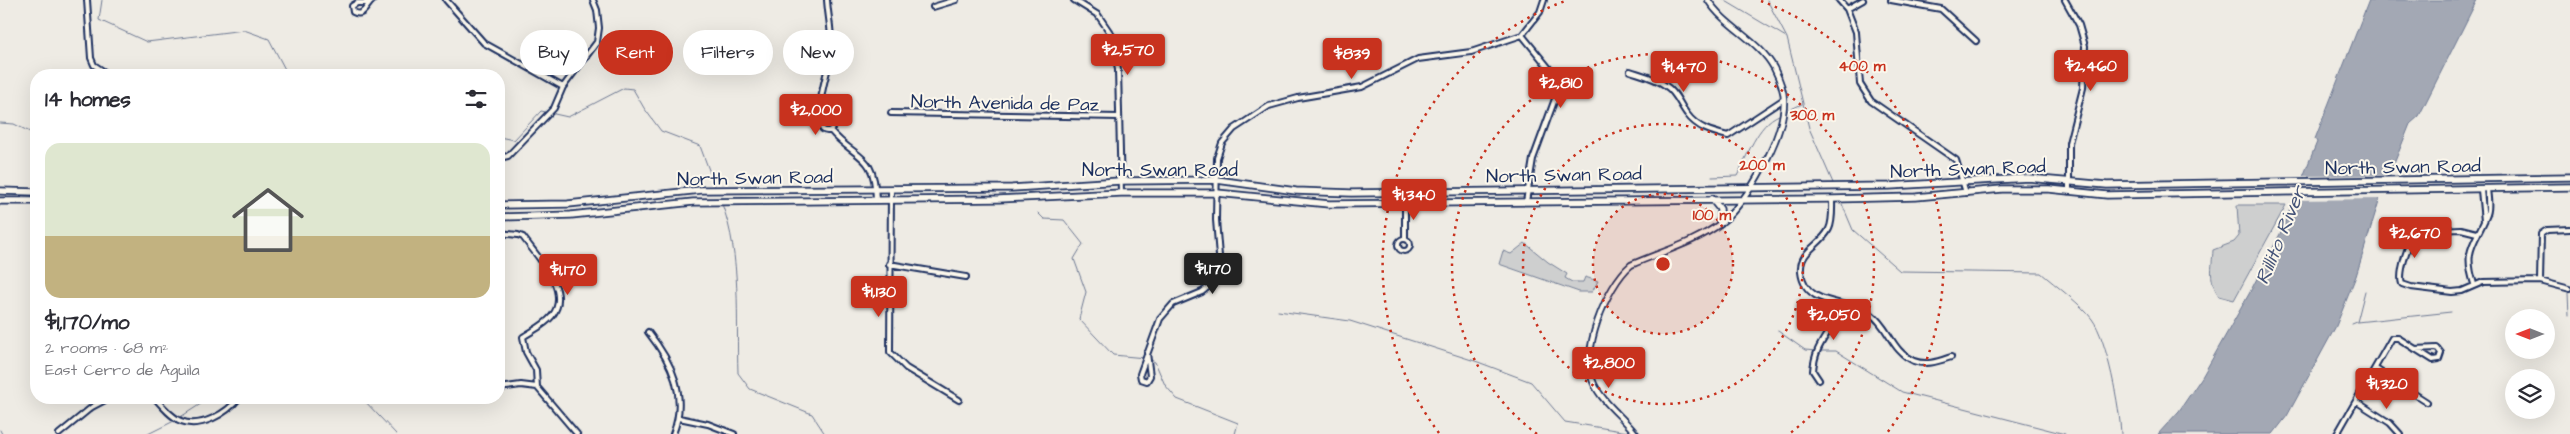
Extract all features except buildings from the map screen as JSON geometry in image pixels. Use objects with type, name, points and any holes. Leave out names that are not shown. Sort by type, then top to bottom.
[{"type":"main road","name":"North Swan Road","points":[[505,205],[568,204],[701,190],[1012,188],[1120,181],[1217,180],[1296,191],[1342,193],[1526,189],[1889,186],[2028,178],[2070,180],[2107,185],[2570,177]]},
{"type":"main road","name":"North Swan Road","points":[[505,217],[570,215],[693,202],[999,199],[1120,193],[1217,193],[1308,203],[1404,203],[1832,199],[1966,193],[2002,189],[2069,191],[2107,195],[2570,187]]},
{"type":"main road","points":[[0,191],[30,192]]},
{"type":"main road","points":[[1712,200],[1720,209],[1720,223]]},
{"type":"main road","points":[[0,201],[30,201]]},
{"type":"street","points":[[87,0],[91,58],[94,65],[100,69]]},
{"type":"street","points":[[369,3],[373,0]]},
{"type":"street","points":[[446,0],[484,43],[563,87]]},
{"type":"street","points":[[505,157],[508,156],[552,110],[563,87],[598,42],[600,28],[593,0]]},
{"type":"street","points":[[827,0],[831,47],[820,99],[824,120],[823,129],[830,130],[839,141],[861,155],[870,166],[875,180],[876,200]]},
{"type":"street","points":[[933,7],[956,0]]},
{"type":"street","points":[[1074,0],[1098,15],[1113,37],[1118,70],[1120,193]]},
{"type":"street","points":[[1147,353],[1150,376],[1146,381],[1142,379],[1140,374],[1147,353],[1165,311],[1173,304],[1202,292],[1213,283],[1220,268],[1216,220],[1217,158],[1222,143],[1234,129],[1269,106],[1298,98],[1362,87],[1418,59],[1470,52],[1522,35],[1540,12],[1544,0]]},
{"type":"street","points":[[1636,434],[1604,399],[1592,381],[1590,357],[1603,308],[1616,281],[1631,266],[1689,241],[1720,223],[1750,188],[1775,139],[1782,116],[1784,99],[1782,86],[1773,66],[1748,40],[1716,12],[1708,0]]},
{"type":"street","points":[[1839,0],[1846,9],[1856,32],[1860,84],[1870,101],[1956,160],[1966,193]]},
{"type":"street","points":[[1846,9],[1863,0]]},
{"type":"street","points":[[1891,0],[1942,9],[1976,41]]},
{"type":"street","points":[[2065,0],[2079,25],[2085,46],[2083,88],[2069,143],[2069,191]]},
{"type":"street","points":[[1522,35],[1557,78],[1559,88],[1533,159],[1526,189],[1526,202]]},
{"type":"street","points":[[1630,71],[1658,80],[1668,87],[1687,115],[1697,124],[1707,130],[1728,136],[1784,99]]},
{"type":"street","name":"North Avenida de Paz","points":[[892,113],[1119,117]]},
{"type":"street","points":[[824,120],[833,124],[830,130]]},
{"type":"street","points":[[2484,189],[2482,208],[2484,221]]},
{"type":"street","points":[[2474,284],[2469,255],[2471,245],[2484,221],[2488,208],[2484,189]]},
{"type":"street","points":[[890,190],[890,352],[906,368],[959,400]]},
{"type":"street","points":[[1832,199],[1829,229],[1823,238],[1809,248],[1802,259],[1801,270],[1807,289],[1816,296],[1858,308],[1870,314],[1880,321],[1895,347],[1915,361],[1927,364],[1951,357]]},
{"type":"street","points":[[1404,203],[1404,239]]},
{"type":"street","points":[[2482,208],[2488,208]]},
{"type":"street","points":[[2477,233],[2461,228],[2417,231],[2412,237],[2400,272],[2402,284],[2452,292],[2465,290],[2474,284],[2483,282],[2540,281],[2570,289]]},
{"type":"street","points":[[2540,281],[2540,239],[2543,232],[2549,229],[2570,229]]},
{"type":"street","points":[[505,234],[518,235],[523,238],[555,284],[559,296],[558,308],[550,318],[523,337],[526,352],[536,370],[537,387],[577,434]]},
{"type":"street","points":[[889,264],[966,276]]},
{"type":"street","points":[[1819,380],[1813,371],[1816,349],[1837,319],[1840,304]]},
{"type":"street","points":[[648,332],[668,360],[677,381],[679,418],[673,434]]},
{"type":"street","points":[[2337,434],[2376,369],[2390,340],[2394,337],[2433,360],[2439,359],[2439,349],[2415,349]]},
{"type":"street","points":[[2376,369],[2427,402]]},
{"type":"street","points":[[505,387],[521,385],[537,387]]},
{"type":"street","points":[[2357,402],[2390,423],[2400,434]]},
{"type":"street","points":[[59,434],[98,404]]},
{"type":"street","points":[[162,404],[179,420],[190,423],[198,423],[215,417],[234,404]]},
{"type":"street","points":[[679,418],[708,424],[734,434]]},
{"type":"shaded area","points":[[2237,205],[2286,205],[2234,300],[2219,296],[2213,284],[2212,268],[2213,250],[2234,242],[2239,236]]},
{"type":"shaded area","points":[[1525,243],[1548,262],[1567,274],[1565,278],[1572,282],[1583,282],[1585,277],[1598,281],[1592,292],[1579,292],[1499,264],[1503,251],[1511,254]]},
{"type":"water","name":"Rillito River","points":[[2369,0],[2477,0],[2419,116],[2410,124],[2379,201],[2356,276],[2336,326],[2287,416],[2273,434],[2158,434],[2179,411],[2202,377],[2249,294],[2280,234],[2317,142],[2315,139]]},
{"type":"pier","points":[[2393,175],[2383,199],[2292,200],[2301,176]]},
{"type":"waterway","points":[[102,0],[99,20],[147,42],[244,30],[269,39],[285,69]]},
{"type":"waterway","points":[[1724,0],[1786,37]]},
{"type":"waterway","points":[[1767,0],[1787,38],[1809,128],[1833,183]]},
{"type":"waterway","points":[[505,138],[514,140],[541,111],[568,117],[624,88],[633,89],[661,131],[700,146],[715,186]]},
{"type":"waterway","points":[[1787,111],[1802,104]]},
{"type":"waterway","points":[[1712,177],[1737,176],[1759,133],[1771,119],[1779,115]]},
{"type":"waterway","points":[[0,123],[14,124],[30,132]]},
{"type":"waterway","points":[[722,204],[733,245],[735,266],[738,373],[750,389],[812,414],[825,434]]},
{"type":"waterway","points":[[1842,204],[1853,230],[1900,271],[2041,273],[2061,289],[2088,313],[2098,329],[2112,375],[2121,434]]},
{"type":"waterway","points":[[1038,213],[1044,219],[1064,220],[1083,244],[1074,259],[1086,292],[1079,319],[1113,355],[1145,358]]},
{"type":"waterway","points":[[2352,324],[2357,322],[2365,291]]},
{"type":"waterway","points":[[2568,293],[2569,316]]},
{"type":"waterway","points":[[1278,311],[1350,321],[1478,362],[1531,382],[1565,422],[1634,433]]},
{"type":"waterway","points":[[2357,322],[2451,312]]},
{"type":"waterway","points":[[1778,331],[1805,350],[1816,351]]},
{"type":"waterway","points":[[1820,351],[1836,351],[1902,392],[2065,434]]},
{"type":"waterway","points":[[1149,359],[1155,362],[1165,385],[1177,399],[1238,423],[1235,434]]},
{"type":"waterway","points":[[179,418],[201,404]]},
{"type":"waterway","points":[[368,404],[396,434]]},
{"type":"waterway","points":[[148,434],[176,420]]},
{"type":"waterway","points":[[0,430],[2,434]]}]
